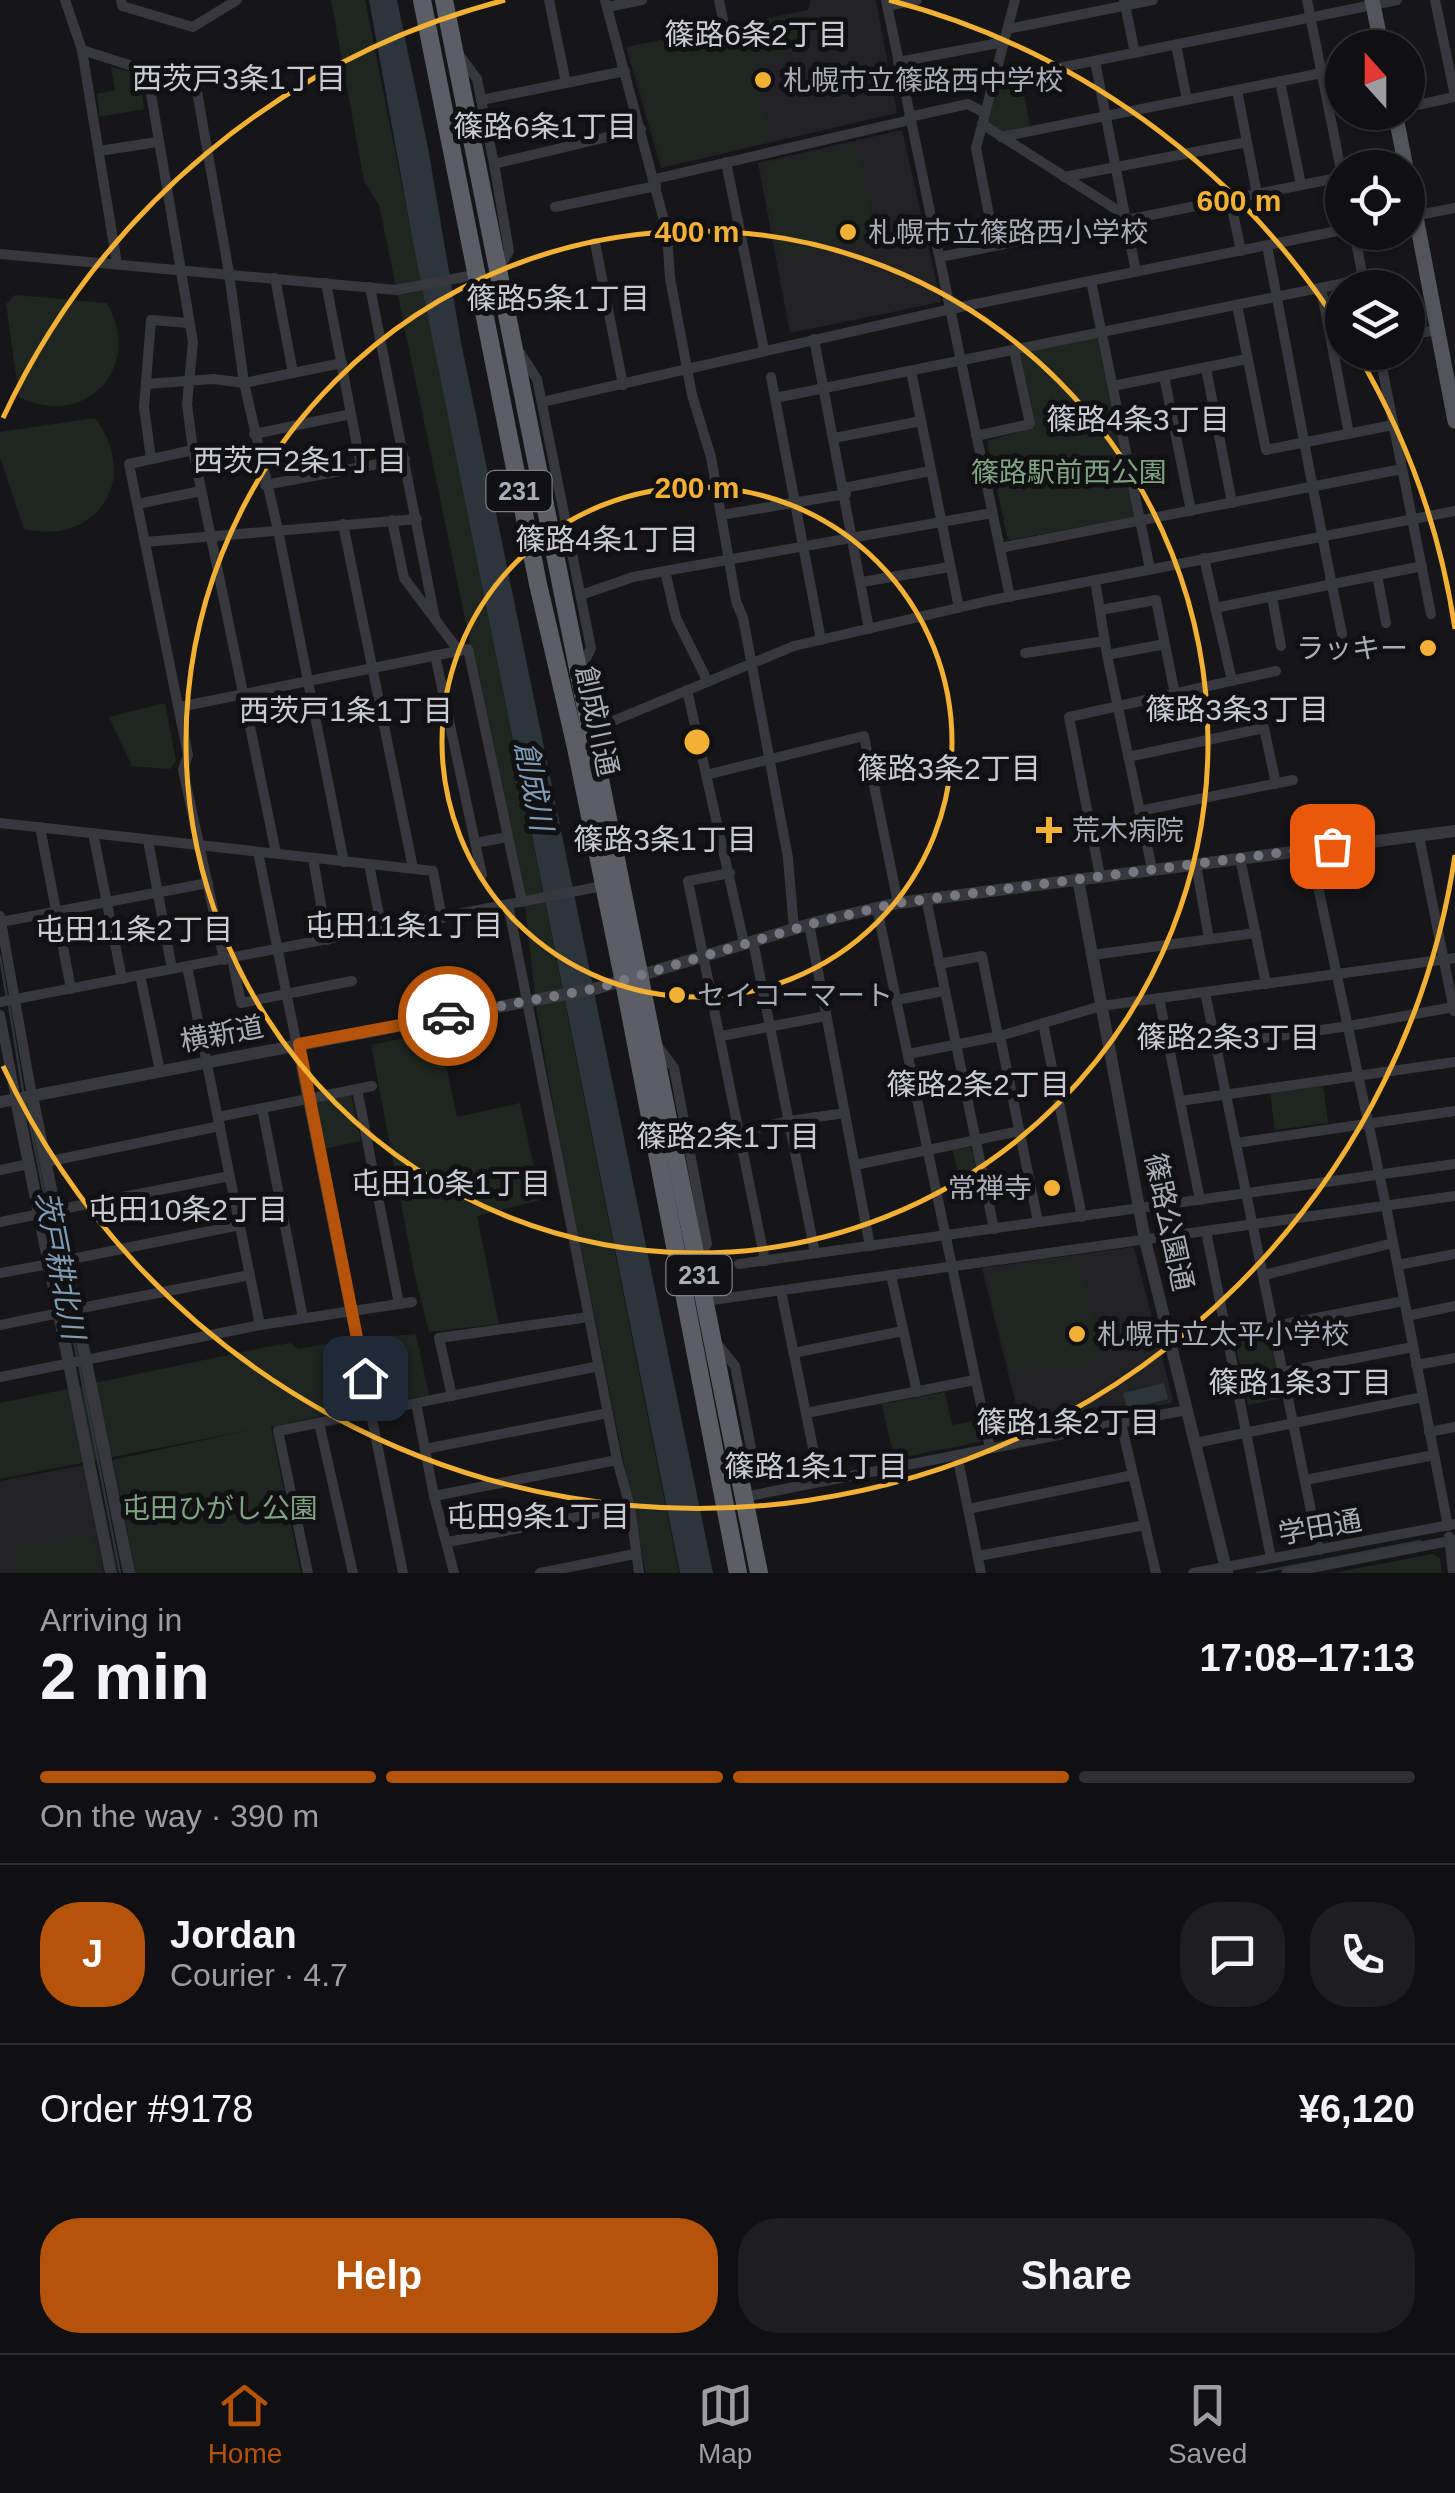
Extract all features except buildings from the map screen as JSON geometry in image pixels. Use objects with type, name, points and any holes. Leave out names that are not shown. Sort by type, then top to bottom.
[{"type":"highway","name":"創成川通","points":[[422,0],[470,276],[538,584],[582,732],[632,978],[738,1573]]},
{"type":"highway","name":"創成川通","points":[[444,0],[579,673],[582,732]]},
{"type":"highway","points":[[538,584],[561,580]]},
{"type":"highway","name":"創成川通","points":[[632,978],[652,1039],[759,1573]]},
{"type":"main road","points":[[1373,2],[1378,30]]},
{"type":"main road","points":[[1418,250],[1436,330],[1449,363],[1455,421]]},
{"type":"street","points":[[68,0],[82,50],[117,264]]},
{"type":"street","points":[[121,0],[122,6],[193,27],[229,2]]},
{"type":"street","points":[[549,0],[566,83]]},
{"type":"street","points":[[642,0],[606,4],[667,232],[670,278],[711,457],[770,759],[788,858],[794,929]]},
{"type":"street","points":[[719,0],[724,26]]},
{"type":"street","points":[[917,0],[887,3],[1010,597]]},
{"type":"street","points":[[995,246],[976,148],[1015,0]]},
{"type":"street","points":[[1069,0],[1073,16]]},
{"type":"street","points":[[1008,29],[1153,0]]},
{"type":"street","points":[[1307,0],[1337,150]]},
{"type":"street","points":[[994,81],[1398,0]]},
{"type":"street","points":[[1425,103],[1455,97],[1450,43],[1436,0]]},
{"type":"street","points":[[1125,3],[1135,53]]},
{"type":"street","points":[[898,62],[1004,42]]},
{"type":"street","points":[[1176,44],[1187,100]]},
{"type":"street","points":[[0,254],[370,287],[408,288],[498,270],[509,251],[494,164],[477,79],[454,47]]},
{"type":"street","points":[[82,50],[196,86],[215,76]]},
{"type":"street","points":[[1095,61],[1136,272]]},
{"type":"street","points":[[147,70],[193,342],[188,404],[192,450],[276,852]]},
{"type":"street","points":[[481,100],[624,71]]},
{"type":"street","points":[[1001,137],[1322,73]]},
{"type":"street","points":[[1280,81],[1301,185]]},
{"type":"street","points":[[196,86],[244,383],[278,530],[344,862]]},
{"type":"street","points":[[1237,90],[1257,194]]},
{"type":"street","points":[[556,207],[968,104],[1001,137],[1125,218]]},
{"type":"street","points":[[494,164],[641,129]]},
{"type":"street","points":[[99,151],[157,142]]},
{"type":"street","points":[[1064,177],[1247,142]]},
{"type":"street","points":[[726,162],[764,350]]},
{"type":"street","points":[[940,257],[1325,180]]},
{"type":"street","points":[[1230,199],[1240,251]]},
{"type":"street","points":[[1425,213],[1455,208]]},
{"type":"street","points":[[542,402],[814,338],[1325,234]]},
{"type":"street","points":[[594,242],[623,385]]},
{"type":"street","points":[[1267,246],[1306,442],[1320,536],[1342,634]]},
{"type":"street","points":[[275,278],[292,373]]},
{"type":"street","points":[[1091,281],[1150,569]]},
{"type":"street","points":[[326,283],[361,466]]},
{"type":"street","points":[[370,287],[435,619]]},
{"type":"street","points":[[1321,288],[1349,434]]},
{"type":"street","points":[[775,398],[1325,288]]},
{"type":"street","points":[[1236,305],[1266,450],[1393,425]]},
{"type":"street","points":[[151,459],[144,407],[151,320],[189,323]]},
{"type":"street","points":[[1425,332],[1436,330]]},
{"type":"street","points":[[814,338],[869,628]]},
{"type":"street","points":[[514,343],[536,379],[581,595],[591,648],[579,673]]},
{"type":"street","points":[[976,436],[1030,424],[1014,350]]},
{"type":"street","points":[[1113,386],[1248,359]]},
{"type":"street","points":[[146,384],[214,379],[244,383],[342,363]]},
{"type":"street","points":[[1206,368],[1232,503]]},
{"type":"street","points":[[1382,370],[1432,614]]},
{"type":"street","points":[[911,371],[959,608]]},
{"type":"street","points":[[1164,376],[1191,511]]},
{"type":"street","points":[[771,377],[821,640]]},
{"type":"street","points":[[254,434],[351,414]]},
{"type":"street","points":[[834,438],[920,421]]},
{"type":"street","points":[[192,450],[129,464],[188,754],[183,770],[208,883],[241,1003],[352,981]]},
{"type":"street","points":[[265,486],[405,458]]},
{"type":"street","points":[[1000,548],[1402,469]]},
{"type":"street","points":[[721,516],[930,472]]},
{"type":"street","points":[[137,504],[201,491]]},
{"type":"street","points":[[582,732],[794,646],[1010,597],[1455,510]]},
{"type":"street","points":[[581,595],[633,577],[992,513]]},
{"type":"street","points":[[145,542],[417,518]]},
{"type":"street","points":[[392,520],[404,578],[459,651]]},
{"type":"street","points":[[343,524],[412,868]]},
{"type":"street","points":[[1204,558],[1232,681]]},
{"type":"street","points":[[1215,608],[1422,566]]},
{"type":"street","points":[[862,582],[950,567]]},
{"type":"street","points":[[665,571],[676,618],[708,682]]},
{"type":"street","points":[[1377,575],[1386,623]]},
{"type":"street","points":[[1095,580],[1152,869]]},
{"type":"street","points":[[1272,597],[1281,646]]},
{"type":"street","points":[[1100,610],[1156,600],[1175,694]]},
{"type":"street","points":[[1026,654],[1105,640]]},
{"type":"street","points":[[1107,655],[1165,644]]},
{"type":"street","points":[[179,707],[468,649],[508,837],[528,900]]},
{"type":"street","points":[[435,656],[482,875]]},
{"type":"street","points":[[1100,876],[1069,717],[1276,670]]},
{"type":"street","points":[[687,690],[770,1027],[815,1253]]},
{"type":"street","points":[[1128,757],[1264,728],[1276,784]]},
{"type":"street","points":[[706,774],[864,736],[898,903]]},
{"type":"street","points":[[1139,811],[1293,780]]},
{"type":"street","points":[[0,823],[432,871],[442,918]]},
{"type":"street","points":[[40,827],[71,989]]},
{"type":"street","name":"横新道","points":[[0,1102],[598,988],[808,924],[898,903],[1455,830]]},
{"type":"street","points":[[94,834],[122,979]]},
{"type":"street","points":[[1216,1045],[1454,1010],[1449,959],[1419,836]]},
{"type":"street","points":[[474,844],[508,837]]},
{"type":"street","points":[[148,840],[172,969]]},
{"type":"street","points":[[1310,850],[1453,1540],[1453,1573]]},
{"type":"street","points":[[258,852],[403,1573]]},
{"type":"street","points":[[312,858],[327,940]]},
{"type":"street","points":[[1240,858],[1266,984]]},
{"type":"street","points":[[369,864],[382,930]]},
{"type":"street","points":[[1196,864],[1210,939]]},
{"type":"street","points":[[730,873],[688,881],[764,1260]]},
{"type":"street","name":"篠路公園通","points":[[1078,879],[1145,1240],[1226,1570]]},
{"type":"street","points":[[129,1573],[79,1362],[59,1312],[29,1164],[0,918],[56,912],[208,883]]},
{"type":"street","points":[[7,1001],[612,884]]},
{"type":"street","points":[[926,898],[994,1228]]},
{"type":"street","points":[[508,904],[617,1460],[630,1507],[639,1573]]},
{"type":"street","points":[[877,908],[990,1448]]},
{"type":"street","points":[[808,924],[870,1246]]},
{"type":"street","points":[[1092,956],[1256,933]]},
{"type":"street","points":[[939,964],[982,956],[1038,1222]]},
{"type":"street","points":[[908,1054],[999,1036],[1101,1006],[1449,959]]},
{"type":"street","points":[[187,966],[260,1325]]},
{"type":"street","points":[[140,975],[160,1071]]},
{"type":"street","points":[[896,1000],[944,991]]},
{"type":"street","points":[[1205,992],[1319,1550]]},
{"type":"street","points":[[1159,998],[1200,1200]]},
{"type":"street","points":[[0,1016],[46,1162],[67,1260],[111,1573]]},
{"type":"street","points":[[721,1036],[826,1016]]},
{"type":"street","points":[[1043,1023],[1082,1216]]},
{"type":"street","points":[[652,1039],[674,1068],[690,1142],[708,1244],[696,1260]]},
{"type":"street","points":[[1180,1101],[1455,1062]]},
{"type":"street","points":[[46,1162],[219,1122],[262,1108],[372,1086]]},
{"type":"street","points":[[357,1089],[399,1304]]},
{"type":"street","points":[[262,1108],[304,1318]]},
{"type":"street","points":[[1236,1143],[1455,1112]]},
{"type":"street","points":[[690,1142],[789,1121],[845,1114]]},
{"type":"street","points":[[854,1165],[1020,1131]]},
{"type":"street","points":[[0,1170],[29,1164]]},
{"type":"street","points":[[739,1264],[1455,1164]]},
{"type":"street","points":[[57,1210],[230,1176]]},
{"type":"street","points":[[705,1301],[1455,1196]]},
{"type":"street","points":[[0,1222],[39,1214]]},
{"type":"street","points":[[67,1260],[240,1225]]},
{"type":"street","points":[[1206,1231],[1271,1558]]},
{"type":"street","points":[[1264,1274],[1393,1243]]},
{"type":"street","points":[[1398,1265],[1455,1254]]},
{"type":"street","points":[[0,1273],[49,1264]]},
{"type":"street","points":[[76,1309],[250,1274]]},
{"type":"street","points":[[891,1275],[916,1392]]},
{"type":"street","points":[[780,1291],[820,1482]]},
{"type":"street","points":[[1227,1336],[1404,1301]]},
{"type":"street","points":[[0,1377],[260,1325],[412,1302]]},
{"type":"street","points":[[1407,1316],[1455,1306]]},
{"type":"street","points":[[0,1324],[59,1312]]},
{"type":"street","points":[[452,1396],[440,1338],[589,1317]]},
{"type":"street","points":[[793,1353],[903,1331]]},
{"type":"street","points":[[1284,1372],[1413,1347]]},
{"type":"street","points":[[1416,1365],[1455,1358]]},
{"type":"street","points":[[308,1573],[278,1431],[599,1366]]},
{"type":"street","points":[[806,1413],[975,1380]]},
{"type":"street","points":[[1194,1443],[1422,1396]]},
{"type":"street","points":[[416,1403],[454,1573]]},
{"type":"street","points":[[744,1497],[1186,1410]]},
{"type":"street","points":[[425,1449],[608,1413]]},
{"type":"street","points":[[320,1422],[353,1573]]},
{"type":"street","points":[[1121,1422],[1156,1573]]},
{"type":"street","points":[[1430,1432],[1455,1427]]},
{"type":"street","points":[[958,1455],[981,1573]]},
{"type":"street","points":[[1305,1480],[1434,1455]]},
{"type":"street","points":[[434,1496],[617,1460]]},
{"type":"street","points":[[968,1509],[1133,1476]]},
{"type":"street","points":[[448,1542],[630,1507]]},
{"type":"street","points":[[978,1556],[1145,1524]]},
{"type":"street","name":"学田通","points":[[1193,1573],[1226,1570],[1450,1525]]},
{"type":"street","name":"学田通","points":[[1286,1573],[1453,1540]]},
{"type":"street","points":[[540,1573],[586,1568],[636,1554]]},
{"type":"shaded area","name":"札幌市立篠路西中学校","points":[[811,0],[876,0],[897,113],[661,168],[626,47],[808,10]]},
{"type":"shaded area","name":"札幌市立篠路西小学校","points":[[902,130],[941,302],[790,333],[758,163]]},
{"type":"shaded area","name":"札幌市立太平小学校","points":[[1134,1247],[1173,1400],[1023,1433],[982,1268]]},
{"type":"shaded area","points":[[84,1465],[104,1573],[0,1573],[0,1481]]},
{"type":"green space","points":[[331,0],[365,0],[679,1573],[646,1573],[562,1155],[537,1012],[525,907],[379,205],[364,181]]},
{"type":"green space","points":[[798,14],[805,49],[756,59],[748,24]]},
{"type":"green space","points":[[746,25],[770,141],[663,164],[630,49]]},
{"type":"green space","points":[[111,67],[139,73],[144,109],[100,117],[97,94],[115,90]]},
{"type":"green space","points":[[1021,76],[1031,131],[1001,137],[982,124],[994,81]]},
{"type":"green space","points":[[857,145],[877,239],[780,260],[763,167]]},
{"type":"green space","points":[[15,295],[107,303],[117,327],[118,349],[113,370],[86,399],[66,405],[44,405],[19,397],[6,304]]},
{"type":"green space","name":"篠路駅前西公園","points":[[1097,338],[1135,513],[1133,517],[1010,540],[987,441],[1035,427],[1019,357],[1022,353]]},
{"type":"green space","points":[[95,418],[108,441],[114,463],[105,502],[91,517],[73,527],[50,532],[24,529],[0,457],[0,432]]},
{"type":"green space","points":[[165,703],[176,761],[170,769],[132,766],[109,717]]},
{"type":"green space","points":[[439,1031],[457,1117],[520,1103],[541,1200],[477,1216],[499,1324],[429,1332],[371,1045]]},
{"type":"green space","points":[[1323,1085],[1328,1123],[1275,1130],[1270,1093]]},
{"type":"green space","points":[[351,1095],[361,1141],[324,1149],[315,1102]]},
{"type":"green space","points":[[969,1147],[979,1181],[960,1185],[953,1150]]},
{"type":"green space","points":[[1078,1258],[1101,1352],[1096,1361],[1058,1370],[1050,1366],[1011,1374],[987,1273]]},
{"type":"green space","points":[[1267,1333],[1283,1398],[1248,1405],[1235,1342]]},
{"type":"green space","points":[[416,1334],[429,1395],[382,1403],[376,1400],[365,1338]]},
{"type":"green space","name":"屯田ひがし公園","points":[[341,1341],[354,1397],[348,1410],[271,1427],[301,1573],[135,1573],[113,1460],[250,1430],[0,1479],[0,1403],[261,1348],[291,1343],[298,1349]]},
{"type":"green space","points":[[945,1392],[952,1425],[979,1420],[983,1439],[894,1459],[882,1404]]},
{"type":"green space","points":[[92,1534],[100,1573],[20,1573],[15,1549]]},
{"type":"green space","points":[[1433,1554],[1440,1558],[1442,1573],[1332,1573]]},
{"type":"water","name":"創成川","points":[[369,0],[397,0],[428,148],[461,342],[713,1573],[680,1573],[413,242]]},
{"type":"water","points":[[1164,1383],[1168,1399],[1127,1409],[1123,1393]]},
{"type":"waterway","name":"茨戸耕北川","points":[[0,956],[7,998]]},
{"type":"waterway","name":"茨戸耕北川","points":[[9,1005],[23,1091]]},
{"type":"waterway","name":"茨戸耕北川","points":[[26,1104],[77,1356]]},
{"type":"waterway","name":"茨戸耕北川","points":[[79,1364],[120,1573]]},
{"type":"waterway","points":[[1257,1573],[1420,1541]]},
{"type":"way so far","points":[[448,1016],[598,988],[818,922],[898,903],[1332,846]]},
{"type":"place","name":"札幌市立篠路西中学校","points":[[763,80]]},
{"type":"place","name":"札幌市立篠路西小学校","points":[[848,232]]},
{"type":"place","name":"ラッキー","points":[[1428,648]]},
{"type":"place","name":"荒木病院","points":[[1049,830]]},
{"type":"place","name":"セイコーマート","points":[[677,995]]},
{"type":"place","name":"常禅寺","points":[[1052,1188]]},
{"type":"place","name":"札幌市立太平小学校","points":[[1077,1334]]},
{"type":"district","name":"篠路6条2丁目","points":[[756,34]]},
{"type":"district","name":"西茨戸3条1丁目","points":[[239,78]]},
{"type":"district","name":"篠路6条1丁目","points":[[545,126]]},
{"type":"district","name":"篠路5条1丁目","points":[[558,298]]},
{"type":"district","name":"篠路4条3丁目","points":[[1138,419]]},
{"type":"district","name":"西茨戸2条1丁目","points":[[300,460]]},
{"type":"district","name":"篠路4条1丁目","points":[[607,539]]},
{"type":"district","name":"篠路3条3丁目","points":[[1237,709]]},
{"type":"district","name":"西茨戸1条1丁目","points":[[346,710]]},
{"type":"district","name":"篠路3条2丁目","points":[[949,768]]},
{"type":"district","name":"篠路3条1丁目","points":[[665,839]]},
{"type":"district","name":"屯田11条1丁目","points":[[404,925]]},
{"type":"district","name":"屯田11条2丁目","points":[[134,929]]},
{"type":"district","name":"篠路2条3丁目","points":[[1228,1037]]},
{"type":"district","name":"篠路2条2丁目","points":[[978,1084]]},
{"type":"district","name":"篠路2条1丁目","points":[[728,1136]]},
{"type":"district","name":"屯田10条1丁目","points":[[451,1183]]},
{"type":"district","name":"屯田10条2丁目","points":[[188,1209]]},
{"type":"district","name":"篠路1条3丁目","points":[[1300,1382]]},
{"type":"district","name":"篠路1条2丁目","points":[[1068,1422]]},
{"type":"district","name":"篠路1条1丁目","points":[[816,1466]]},
{"type":"district","name":"屯田9条1丁目","points":[[538,1516]]},
{"type":"route","points":[[365,1378],[299,1044],[448,1016]]}]
